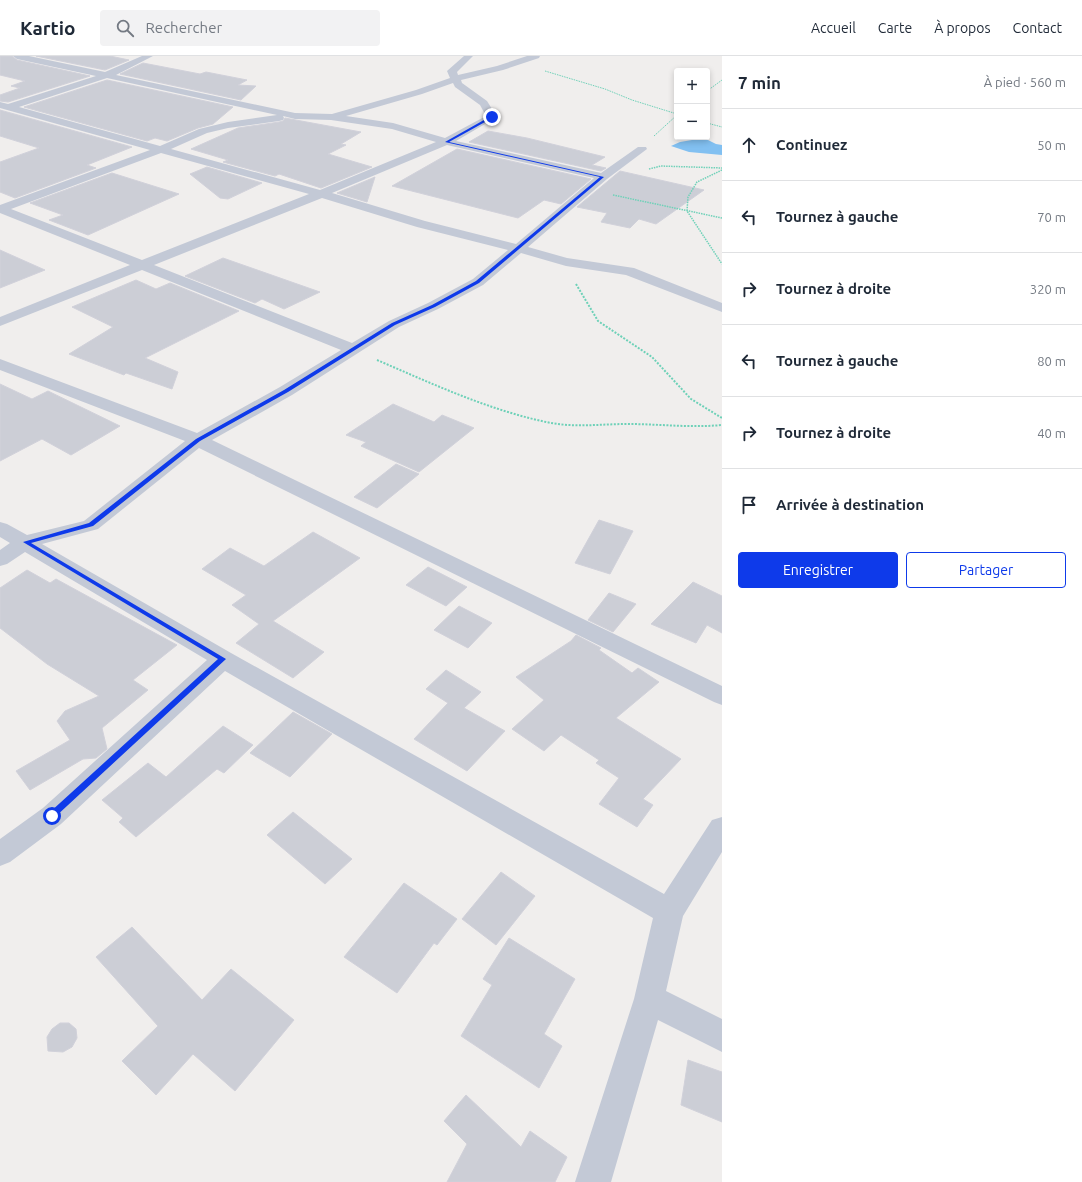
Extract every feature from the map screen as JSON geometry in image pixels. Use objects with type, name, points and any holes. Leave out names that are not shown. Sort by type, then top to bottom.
[{"type":"street","points":[[17,56],[295,116]]},
{"type":"street","points":[[3,107],[107,75],[149,56]]},
{"type":"street","points":[[0,322],[446,142],[492,117],[484,103],[458,85],[455,79],[452,71],[469,56]]},
{"type":"street","points":[[331,117],[536,56]]},
{"type":"street","points":[[3,107],[320,193],[421,224],[518,248],[566,262],[629,271],[701,301],[722,308]]},
{"type":"street","points":[[0,209],[162,149],[203,131],[228,125],[295,116],[331,117],[393,126],[446,142],[608,174]]},
{"type":"street","points":[[0,559],[26,542],[91,525],[198,440],[286,391],[394,324],[433,306],[478,282],[587,191],[642,149]]},
{"type":"street","points":[[0,209],[352,349]]},
{"type":"street","points":[[0,364],[198,440],[722,696]]},
{"type":"street","points":[[0,528],[223,659],[669,912]]},
{"type":"street","points":[[0,854],[52,816],[223,659]]},
{"type":"street","points":[[593,1182],[649,999],[669,912],[722,828]]},
{"type":"street","points":[[649,999],[722,1036]]},
{"type":"path","points":[[523,60],[555,75],[605,89],[674,114]]},
{"type":"path","points":[[710,89],[722,80]]},
{"type":"path","points":[[642,149],[674,118]]},
{"type":"path","points":[[710,124],[722,128]]},
{"type":"path","points":[[608,174],[639,171],[661,166],[722,169]]},
{"type":"path","points":[[722,169],[697,182],[688,197],[687,211],[722,264]]},
{"type":"path","points":[[587,191],[722,218]]},
{"type":"path","points":[[572,281],[578,286],[589,309],[598,321],[652,357],[692,398],[722,418]]},
{"type":"path","points":[[352,349],[482,405],[546,422],[576,426],[628,424],[697,427],[722,424]]},
{"type":"water","points":[[708,140],[722,145],[722,155],[689,152],[671,146],[680,142]]},
{"type":"building","points":[[0,56],[12,56],[17,60],[90,76],[8,102],[0,101],[0,95],[20,88],[11,86],[25,81],[0,75]]},
{"type":"building","points":[[36,56],[110,56],[129,60],[105,70]]},
{"type":"building","points":[[143,63],[200,74],[206,72],[247,80],[238,85],[256,86],[241,100],[120,74]]},
{"type":"building","points":[[107,80],[233,107],[213,124],[198,128],[167,141],[155,138],[147,141],[24,107]]},
{"type":"building","points":[[0,110],[132,147],[87,165],[96,168],[15,198],[0,192],[0,162],[39,148],[0,136]]},
{"type":"building","points":[[285,118],[361,132],[341,144],[346,145],[328,154],[372,167],[321,188],[279,174],[275,176],[223,162],[228,160],[191,149],[238,128],[279,122],[283,121]]},
{"type":"building","points":[[488,131],[527,138],[605,157],[592,165],[606,168],[601,171],[469,142]]},
{"type":"building","points":[[457,149],[591,179],[561,204],[544,200],[518,218],[392,186]]},
{"type":"building","points":[[207,167],[262,183],[228,199],[220,198],[190,174]]},
{"type":"building","points":[[620,171],[704,190],[656,224],[639,219],[630,228],[601,222],[607,213],[577,207]]},
{"type":"building","points":[[112,173],[179,194],[88,235],[49,220],[63,215],[30,203]]},
{"type":"building","points":[[375,177],[367,202],[337,193]]},
{"type":"building","points":[[0,250],[45,270],[0,288]]},
{"type":"building","points":[[223,258],[320,292],[284,309],[262,299],[255,303],[185,276]]},
{"type":"building","points":[[136,280],[156,289],[170,283],[239,311],[145,358],[178,372],[172,389],[126,373],[124,375],[69,354],[113,327],[72,307]]},
{"type":"building","points":[[0,384],[32,399],[48,391],[120,426],[71,455],[42,439],[0,461]]},
{"type":"building","points":[[393,404],[434,422],[442,415],[474,428],[419,472],[361,446],[366,442],[346,435]]},
{"type":"building","points":[[396,464],[419,474],[377,508],[354,497]]},
{"type":"building","points":[[599,520],[633,531],[610,574],[575,563]]},
{"type":"building","points":[[313,532],[360,558],[273,621],[324,652],[293,678],[236,643],[259,624],[232,605],[246,595],[202,569],[230,548],[264,566]]},
{"type":"building","points":[[428,567],[467,587],[446,606],[406,585]]},
{"type":"building","points":[[27,570],[50,583],[56,579],[177,645],[133,680],[148,690],[102,728],[107,749],[96,758],[83,759],[30,790],[16,771],[70,740],[57,721],[65,711],[99,696],[47,664],[0,628],[0,588]]},
{"type":"building","points":[[693,582],[722,596],[722,633],[707,625],[696,643],[651,624]]},
{"type":"building","points":[[609,593],[636,604],[613,632],[588,620]]},
{"type":"building","points":[[459,606],[492,623],[468,648],[434,630]]},
{"type":"building","points":[[576,635],[601,648],[599,650],[632,673],[638,668],[659,682],[616,718],[681,759],[643,799],[653,805],[637,827],[599,804],[619,778],[596,763],[599,760],[561,735],[544,751],[512,729],[544,700],[516,677],[571,641]]},
{"type":"building","points":[[446,670],[481,692],[464,708],[505,731],[467,771],[414,739],[448,703],[426,689]]},
{"type":"building","points":[[293,712],[332,734],[290,777],[250,753]]},
{"type":"building","points":[[223,726],[253,745],[224,773],[217,769],[136,837],[119,822],[123,818],[102,800],[148,763],[166,777]]},
{"type":"building","points":[[293,812],[352,859],[325,884],[267,835]]},
{"type":"building","points":[[501,872],[535,896],[496,945],[462,919]]},
{"type":"building","points":[[404,883],[457,919],[437,945],[434,943],[397,993],[344,957]]},
{"type":"building","points":[[132,927],[202,1000],[231,969],[294,1020],[235,1091],[193,1054],[156,1095],[122,1061],[158,1026],[96,957]]},
{"type":"building","points":[[509,938],[575,979],[544,1034],[562,1046],[539,1088],[461,1036],[492,985],[483,979]]},
{"type":"building","points":[[60,1023],[69,1023],[76,1029],[77,1038],[72,1047],[63,1052],[48,1051],[47,1037],[52,1029]]},
{"type":"building","points":[[688,1060],[722,1072],[722,1122],[681,1105]]},
{"type":"building","points":[[466,1095],[521,1147],[530,1131],[567,1157],[555,1182],[447,1182],[467,1144],[444,1121]]},
{"type":"route","points":[[52,816],[223,659],[26,542],[91,525],[198,440],[286,391],[394,324],[433,306],[478,282],[603,177],[446,142],[492,117]]}]
